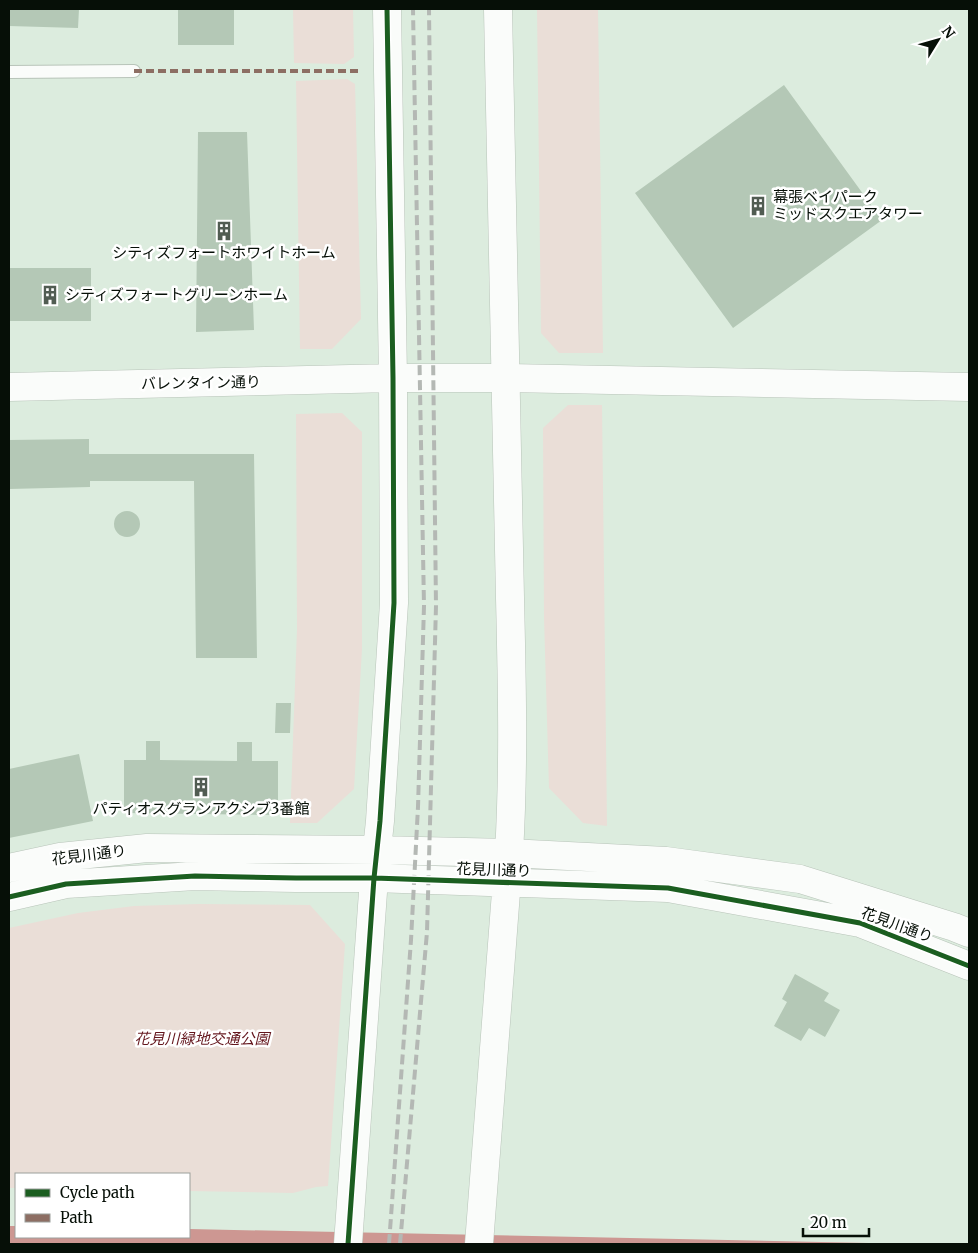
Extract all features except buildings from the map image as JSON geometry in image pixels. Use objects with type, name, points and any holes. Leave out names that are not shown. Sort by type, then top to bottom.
[{"type":"street","points":[[348,1244],[394,603],[393,378],[387,9]]},
{"type":"street","points":[[480,1244],[511,810],[512,689],[498,9]]},
{"type":"street","name":"バレンタイン通り","points":[[9,387],[393,378],[506,378],[969,387]]},
{"type":"street","name":"花見川通り","points":[[9,868],[60,857],[147,848],[509,853],[666,861],[800,879],[969,933]]},
{"type":"street","name":"花見川通り","points":[[9,897],[66,884],[194,876],[374,878],[506,884],[668,888],[860,923],[969,966]]},
{"type":"lane","points":[[9,72],[134,71]]},
{"type":"green space","points":[[293,9],[353,9],[354,57],[344,64],[294,63]]},
{"type":"green space","points":[[537,9],[598,9],[603,353],[559,353],[541,333]]},
{"type":"green space","points":[[347,79],[355,84],[361,319],[332,349],[300,349],[296,81]]},
{"type":"green space","points":[[568,405],[602,405],[607,826],[583,823],[549,788],[544,618],[543,428]]},
{"type":"green space","points":[[342,413],[362,432],[362,649],[354,789],[317,823],[290,823],[297,629],[296,414]]},
{"type":"green space","name":"花見川緑地交通公園","points":[[198,904],[310,905],[345,944],[328,1186],[293,1193],[190,1191],[190,1173],[15,1173],[15,1188],[9,1188],[9,928],[78,913],[134,906]]},
{"type":"shaded area","points":[[9,1226],[15,1226],[15,1238],[190,1238],[190,1229],[916,1244],[9,1244]]},
{"type":"railway","points":[[389,1244],[411,940],[418,807],[424,606],[413,9]]},
{"type":"railway","points":[[400,1244],[427,932],[436,606],[429,9]]},
{"type":"marked path","points":[[134,71],[361,71]]},
{"type":"cycle path","points":[[348,1244],[374,878],[380,821],[394,603],[393,378],[387,9]]},
{"type":"cycle path","points":[[9,897],[66,884],[195,876],[374,878],[668,888],[860,923],[969,966]]},
{"type":"place","name":"幕張ベイパーク ミッドスクエアタワー","points":[[758,206]]},
{"type":"place","name":"シティズフォートホワイトホーム","points":[[224,231]]},
{"type":"place","name":"シティズフォートグリーンホーム","points":[[50,295]]},
{"type":"place","name":"パティオスグランアクシブ3番館","points":[[201,787]]}]
